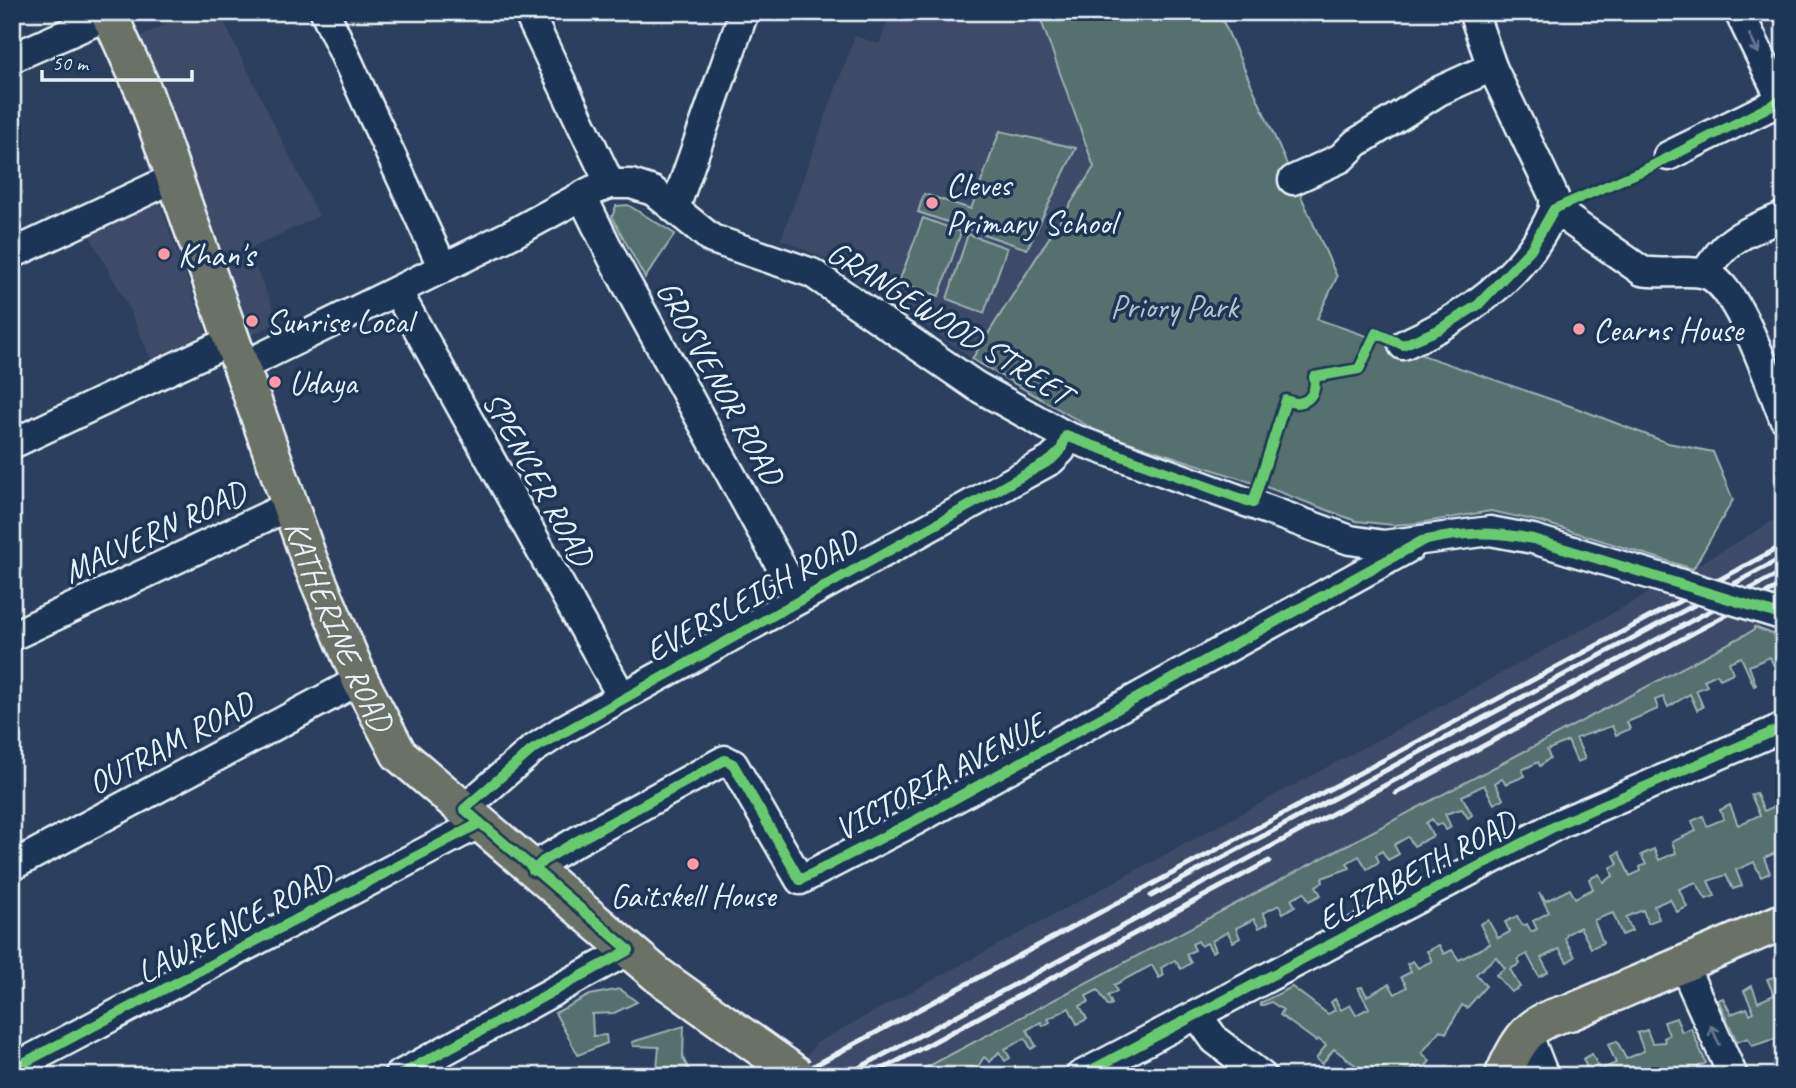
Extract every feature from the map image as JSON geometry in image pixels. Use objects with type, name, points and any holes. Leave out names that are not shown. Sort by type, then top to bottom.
[{"type":"main road","name":"KATHERINE ROAD","points":[[111,13],[145,94],[289,506],[360,680],[399,754],[533,871],[659,975],[792,1070]]},
{"type":"main road","points":[[1504,1075],[1534,1052],[1571,1012],[1784,922]]},
{"type":"street","points":[[325,12],[443,268]]},
{"type":"street","points":[[12,444],[397,291],[610,184],[528,12]]},
{"type":"street","points":[[675,208],[744,12]]},
{"type":"street","points":[[1403,345],[1438,330],[1478,305],[1531,249],[1554,209],[1554,197],[1492,67],[1473,12]]},
{"type":"street","points":[[1668,156],[1783,102],[1739,12]]},
{"type":"street","points":[[12,58],[111,13]]},
{"type":"street","points":[[1293,180],[1341,158],[1356,143],[1439,91],[1492,67]]},
{"type":"street","points":[[12,254],[174,178]]},
{"type":"street","name":"GRANGEWOOD STREET","points":[[610,184],[631,184],[653,191],[712,239],[812,273],[976,386],[1066,436],[1350,540],[1384,545],[1490,531],[1533,539],[1782,615]]},
{"type":"street","name":"GROSVENOR ROAD","points":[[583,198],[614,261],[799,599]]},
{"type":"street","points":[[1554,209],[1642,271],[1659,275],[1705,274],[1722,284],[1731,296],[1784,418]]},
{"type":"street","points":[[1705,274],[1718,251],[1732,240],[1784,216]]},
{"type":"street","name":"SPENCER ROAD","points":[[397,291],[622,697]]},
{"type":"street","name":"EVERSLEIGH ROAD","points":[[472,816],[532,750],[622,697],[1051,460],[1061,450],[1066,436]]},
{"type":"street","name":"MALVERN ROAD","points":[[12,636],[289,506]]},
{"type":"street","name":"VICTORIA AVENUE","points":[[533,871],[543,861],[577,841],[725,760],[733,764],[800,880],[916,820],[1422,541]]},
{"type":"street","name":"OUTRAM ROAD","points":[[12,866],[360,680]]},
{"type":"street","name":"ELIZABETH ROAD","points":[[1080,1076],[1563,822],[1784,727]]},
{"type":"street","name":"LAWRENCE ROAD","points":[[12,1069],[472,816]]},
{"type":"street","points":[[398,1076],[629,950]]},
{"type":"street","points":[[1683,964],[1733,1076]]},
{"type":"street","points":[[1198,1016],[1215,1040],[1262,1076]]},
{"type":"shaded area","points":[[192,12],[219,12],[319,216],[248,250],[279,322],[245,338],[135,39]]},
{"type":"shaded area","name":"Cleves Primary School","points":[[891,12],[1038,12],[1094,167],[972,359],[867,283],[828,260],[781,239],[855,36],[879,44]]},
{"type":"shaded area","points":[[160,203],[206,333],[151,359],[127,304],[89,235]]},
{"type":"shaded area","points":[[1784,511],[1784,613],[910,1076],[757,1076],[807,1056],[816,1043],[1648,594],[1773,521]]},
{"type":"green space","name":"Priory Park","points":[[1038,12],[1219,12],[1337,277],[1317,319],[1579,409],[1668,443],[1713,452],[1733,500],[1693,569],[1542,522],[1491,511],[1393,525],[1356,521],[1269,488],[1098,432],[972,359],[1094,167]]},
{"type":"green space","points":[[1000,131],[1076,148],[1027,249],[918,212],[924,194],[971,209]]},
{"type":"green space","points":[[628,205],[675,234],[645,278],[612,217],[616,206]]},
{"type":"green space","points":[[923,218],[961,232],[939,296],[899,282]]},
{"type":"green space","points":[[968,234],[1007,248],[984,313],[947,299]]},
{"type":"green space","points":[[1754,627],[1784,638],[1784,657],[1776,660],[1782,674],[1778,675],[1770,657],[1749,666],[1756,685],[1754,686],[1741,657],[1729,662],[1733,673],[1720,679],[1717,674],[1704,680],[1707,686],[1696,690],[1703,707],[1697,710],[1690,694],[1668,707],[1663,697],[1655,700],[1658,709],[1627,722],[1630,729],[1616,735],[1612,726],[1576,738],[1585,759],[1577,762],[1568,741],[1547,750],[1550,758],[1540,766],[1538,762],[1522,770],[1525,776],[1506,784],[1502,779],[1495,783],[1503,799],[1494,804],[1484,785],[1462,796],[1472,815],[1468,818],[1462,809],[1445,814],[1451,827],[1446,830],[1442,823],[1436,826],[1432,819],[1426,823],[1433,836],[1414,846],[1408,837],[1394,845],[1399,854],[1388,860],[1382,851],[1376,855],[1379,862],[1367,869],[1359,856],[1347,863],[1350,868],[1322,878],[1323,882],[1316,886],[1321,895],[1309,901],[1304,892],[1291,899],[1295,906],[1283,913],[1279,905],[1263,913],[1268,923],[1259,928],[1254,919],[1236,928],[1240,938],[1233,942],[1228,932],[1212,941],[1216,950],[1212,952],[1207,943],[1201,946],[1198,941],[1192,944],[1195,950],[1186,954],[1191,963],[1181,969],[1175,960],[1161,968],[1164,975],[1159,978],[1152,965],[1114,985],[1117,991],[1108,996],[1112,1004],[1108,1006],[1098,990],[1086,996],[1089,1002],[1080,1006],[1087,1019],[1077,1024],[1069,1008],[1048,1019],[1050,1022],[1043,1026],[1041,1022],[1027,1030],[1036,1046],[1031,1049],[1025,1038],[1005,1049],[1010,1058],[1005,1061],[999,1052],[990,1062],[984,1057],[972,1076],[910,1076],[1754,630]]},
{"type":"green space","points":[[1784,780],[1784,858],[1780,851],[1764,858],[1770,873],[1761,877],[1754,862],[1736,870],[1742,886],[1733,889],[1726,875],[1708,881],[1715,896],[1706,899],[1696,882],[1679,889],[1687,907],[1677,912],[1670,899],[1654,906],[1659,919],[1648,923],[1643,910],[1626,917],[1632,931],[1622,935],[1613,913],[1594,920],[1603,943],[1591,948],[1580,927],[1567,934],[1565,939],[1575,957],[1567,962],[1559,949],[1541,958],[1548,972],[1539,977],[1527,954],[1518,959],[1520,964],[1510,969],[1520,987],[1511,992],[1496,975],[1505,968],[1496,957],[1476,974],[1486,986],[1467,1008],[1462,1005],[1446,1033],[1440,1030],[1422,1053],[1430,1061],[1421,1072],[1414,1066],[1406,1076],[1370,1076],[1334,1049],[1322,1064],[1316,1059],[1326,1045],[1318,1039],[1316,1041],[1280,1015],[1283,1010],[1271,1002],[1261,1006],[1260,1003],[1292,987],[1328,1014],[1335,1010],[1331,1002],[1335,999],[1341,1010],[1350,1005],[1356,1015],[1369,1008],[1358,988],[1362,987],[1367,996],[1389,984],[1395,994],[1407,987],[1401,977],[1411,972],[1407,964],[1413,961],[1418,968],[1432,961],[1427,951],[1439,945],[1444,954],[1452,950],[1459,960],[1490,944],[1480,924],[1488,920],[1498,938],[1510,932],[1505,922],[1517,916],[1523,926],[1527,924],[1531,932],[1537,929],[1533,921],[1549,912],[1539,893],[1546,901],[1570,889],[1575,898],[1593,889],[1589,879],[1599,874],[1603,882],[1613,876],[1610,868],[1618,864],[1614,855],[1619,852],[1630,876],[1641,871],[1640,867],[1646,864],[1641,855],[1654,849],[1659,860],[1676,853],[1672,842],[1696,831],[1692,821],[1703,816],[1707,826],[1724,819],[1720,810],[1730,805],[1738,825],[1760,815],[1751,795],[1756,793],[1764,811],[1782,803],[1773,785]]},
{"type":"green space","points":[[1773,977],[1784,998],[1784,1036],[1752,1046],[1748,1038],[1737,1042],[1718,1000],[1723,998],[1731,1014],[1747,1008],[1750,1014],[1754,1012],[1744,991],[1752,986],[1758,1002],[1774,995],[1767,979]]},
{"type":"green space","points":[[620,989],[637,1002],[614,1013],[592,1014],[593,1036],[606,1035],[607,1043],[578,1055],[555,1013],[590,995]]},
{"type":"green space","points":[[1676,1018],[1682,1032],[1691,1028],[1706,1063],[1679,1076],[1591,1076],[1583,1059],[1592,1054],[1600,1070],[1616,1063],[1608,1044],[1617,1041],[1626,1059],[1644,1051],[1637,1033],[1647,1030],[1652,1043],[1665,1042],[1664,1038],[1669,1035],[1664,1022]]},
{"type":"green space","points":[[684,1026],[683,1058],[692,1076],[654,1076],[649,1067],[657,1068],[659,1047],[633,1046],[632,1042]]},
{"type":"railway","points":[[795,1076],[1784,545]]},
{"type":"railway","points":[[1151,896],[1784,557]]},
{"type":"railway","points":[[844,1076],[1784,571]]},
{"type":"railway","points":[[1396,793],[1784,584]]},
{"type":"railway","points":[[870,1076],[1269,861]]},
{"type":"cycle path","points":[[398,1076],[629,950],[464,809],[532,750],[1051,460],[1061,450],[1066,436],[1253,503],[1286,400],[1298,403],[1308,399],[1314,390],[1314,377],[1359,369],[1376,333],[1403,345],[1438,330],[1478,305],[1531,249],[1554,209],[1646,169],[1784,99]]},
{"type":"cycle path","points":[[533,871],[543,861],[577,841],[725,760],[733,764],[800,880],[916,820],[1422,541],[1477,534],[1533,539],[1784,616]]},
{"type":"cycle path","points":[[1080,1076],[1563,822],[1784,727]]},
{"type":"cycle path","points":[[12,1069],[480,823]]},
{"type":"place","name":"Cleves Primary School","points":[[932,203]]},
{"type":"place","name":"Khan's","points":[[164,254]]},
{"type":"place","name":"Sunrise Local","points":[[252,321]]},
{"type":"place","name":"Cearns House","points":[[1579,329]]},
{"type":"place","name":"Udaya","points":[[275,382]]},
{"type":"place","name":"Gaitskell House","points":[[693,864]]}]
